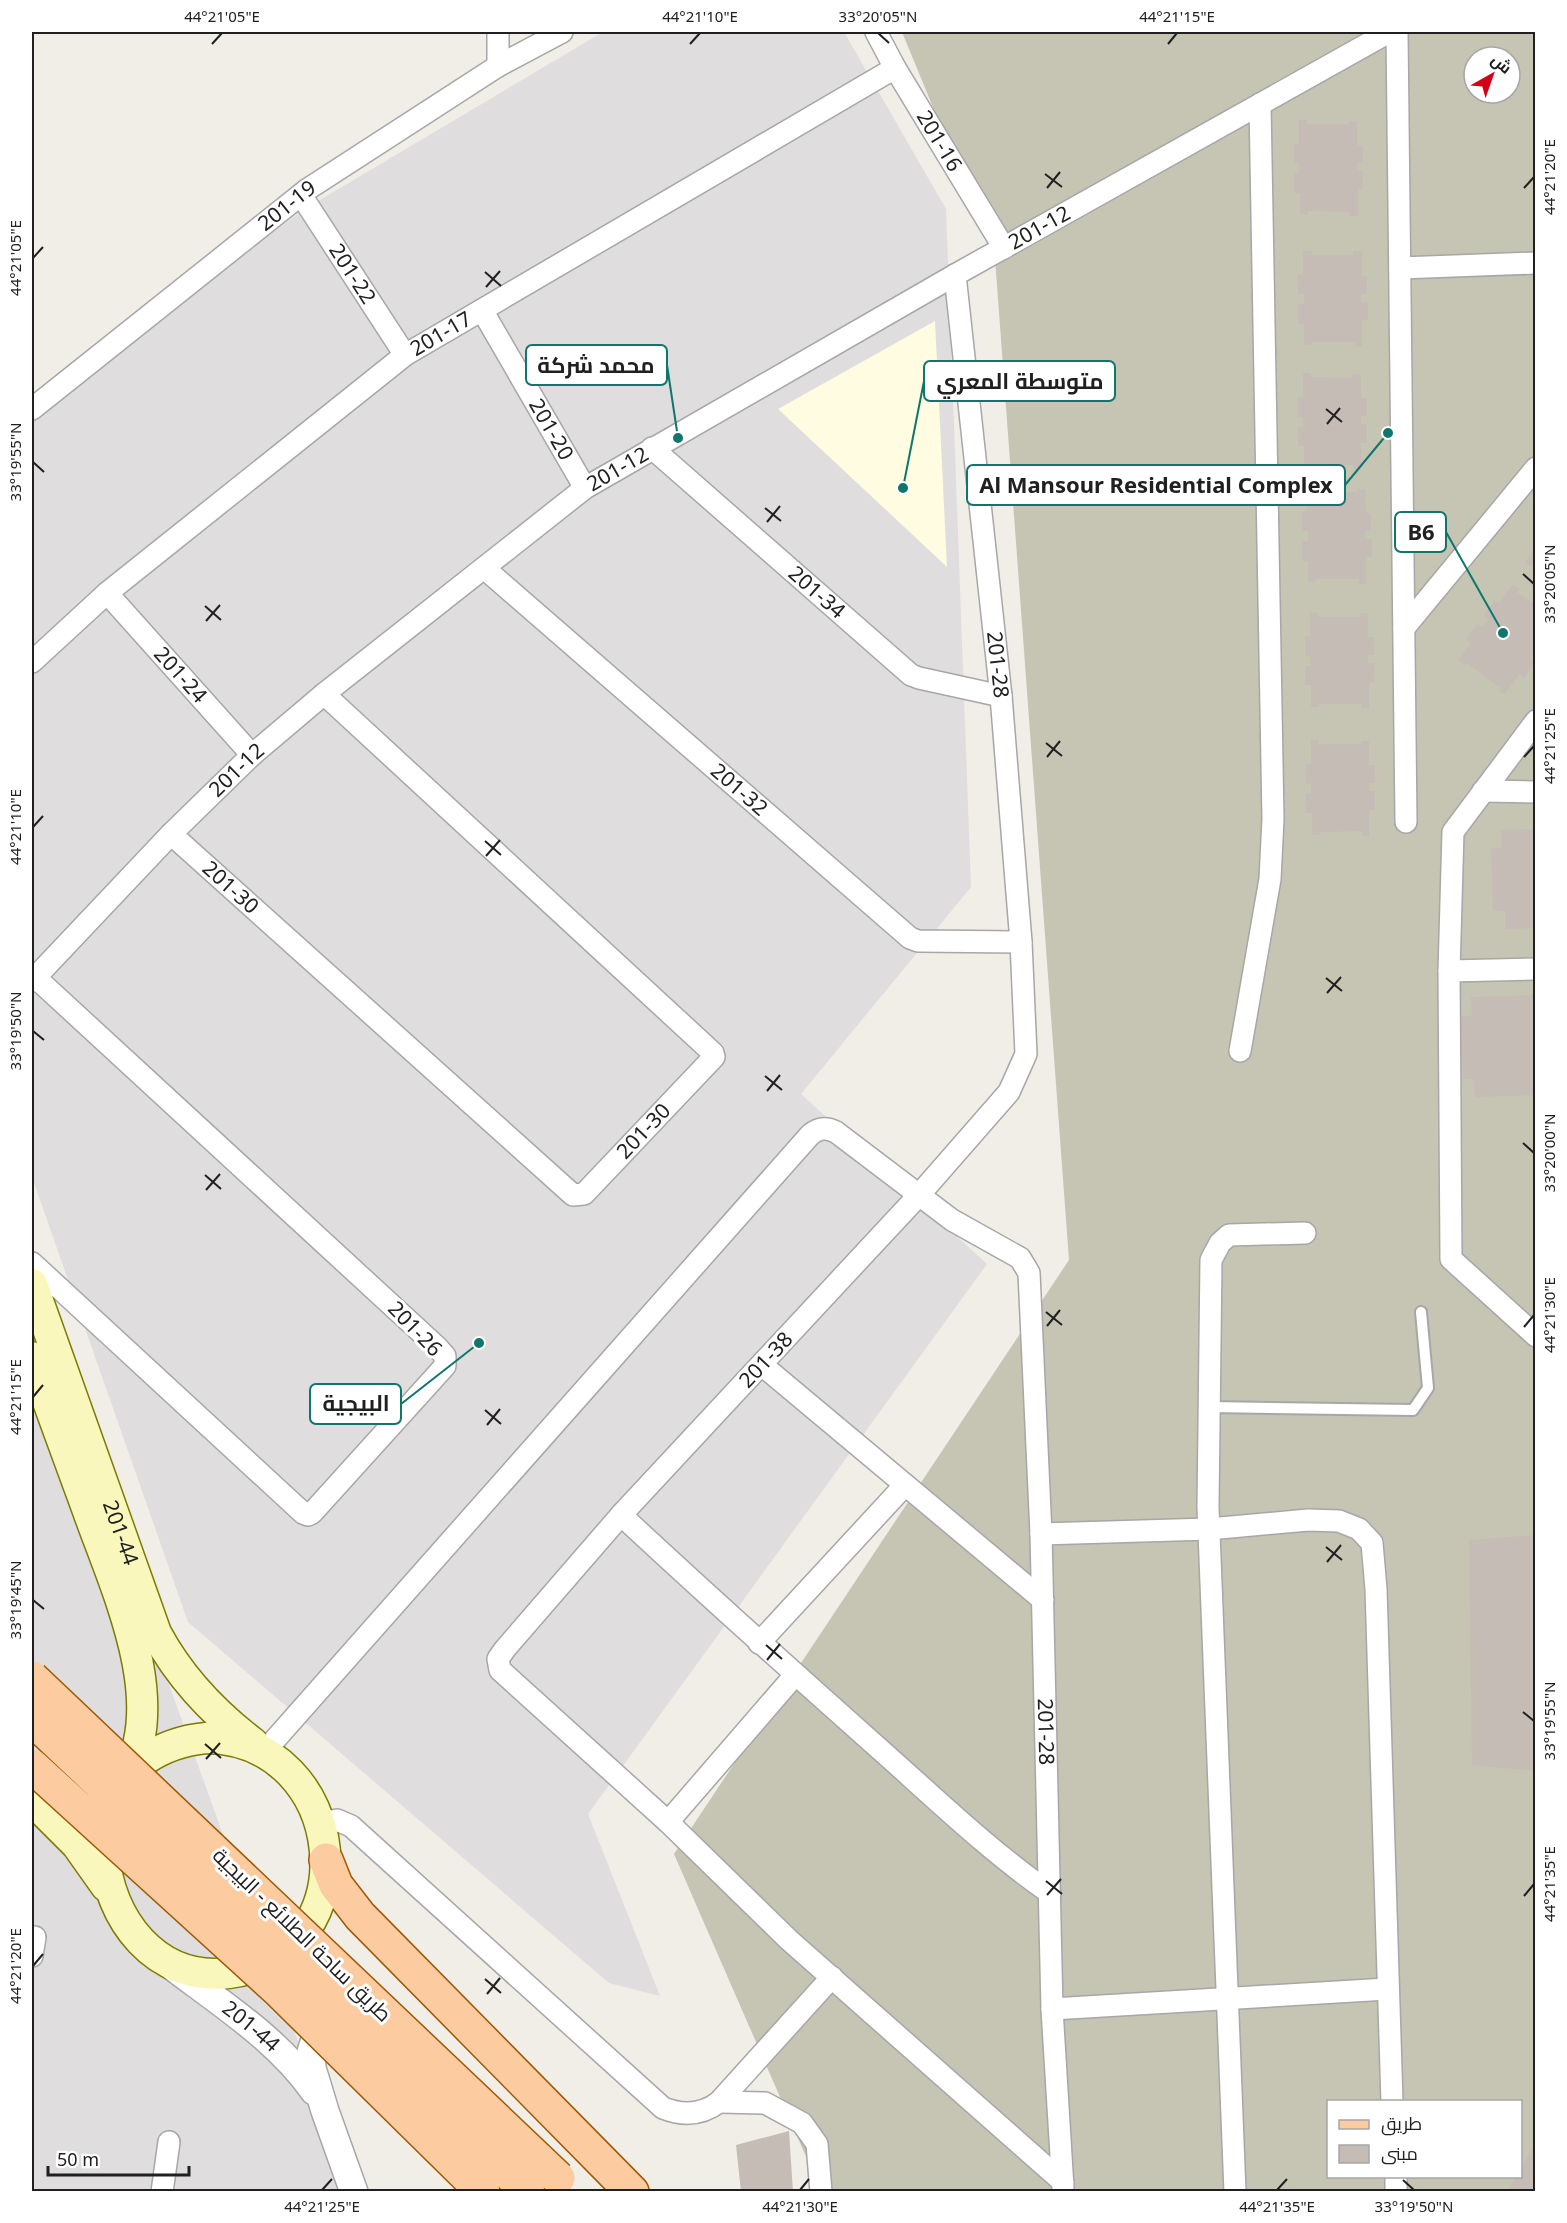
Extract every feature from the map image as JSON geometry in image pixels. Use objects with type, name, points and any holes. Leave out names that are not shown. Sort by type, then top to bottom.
[{"type":"main road","name":"201-44","points":[[32,1284],[156,1633],[173,1662],[215,1710],[236,1731],[284,1766],[296,1778],[310,1800],[319,1823],[326,1860],[324,1888],[314,1917],[296,1939],[262,1964],[229,1973],[194,1971],[161,1958]]},
{"type":"main road","points":[[32,1357],[122,1605],[136,1658],[142,1707],[139,1747],[106,1812],[104,1828],[106,1875],[114,1901]]},
{"type":"main road","name":"طريق ساحة الطلائع - البيجية","points":[[32,1678],[565,2185]]},
{"type":"main road","name":"طريق ساحة الطلائع - البيجية","points":[[32,1719],[267,1940],[528,2192]]},
{"type":"main road","points":[[124,1779],[152,1754],[187,1740],[224,1738],[262,1750]]},
{"type":"main road","points":[[32,1766],[278,1990],[483,2192]]},
{"type":"main road","points":[[32,1800],[77,1845],[95,1868],[133,1932],[161,1958]]},
{"type":"main road","points":[[326,1860],[336,1885],[360,1916],[632,2192]]},
{"type":"street","points":[[498,32],[498,66]]},
{"type":"street","name":"201-19","points":[[32,409],[301,195],[498,66],[562,32]]},
{"type":"street","name":"201-16","points":[[876,32],[895,68],[1005,248]]},
{"type":"street","name":"201-12","points":[[33,979],[171,834],[252,755],[324,693],[585,488],[955,275],[1389,32]]},
{"type":"street","points":[[1397,32],[1406,822]]},
{"type":"street","name":"201-17","points":[[32,662],[107,593],[405,355],[895,68]]},
{"type":"street","points":[[1240,1051],[1270,879],[1273,819],[1260,104]]},
{"type":"street","name":"201-22","points":[[301,195],[405,355]]},
{"type":"street","points":[[1400,268],[1536,263]]},
{"type":"street","name":"201-28","points":[[955,275],[1001,696],[1021,942],[1026,1054]]},
{"type":"street","name":"201-20","points":[[482,310],[585,488]]},
{"type":"street","name":"201-34","points":[[652,448],[911,675],[1001,696]]},
{"type":"street","points":[[1404,628],[1536,468]]},
{"type":"street","name":"201-32","points":[[484,568],[910,938],[918,941],[1021,942]]},
{"type":"street","name":"201-24","points":[[107,593],[252,755]]},
{"type":"street","name":"201-30","points":[[171,834],[573,1195],[584,1194],[714,1057],[713,1053],[324,693]]},
{"type":"street","points":[[1536,721],[1454,832],[1449,971],[1451,1259],[1536,1336]]},
{"type":"street","points":[[1483,791],[1536,792]]},
{"type":"street","points":[[1449,971],[1536,969]]},
{"type":"street","name":"201-26","points":[[32,1263],[303,1513],[308,1515],[445,1366],[445,1356],[437,1347],[33,979]]},
{"type":"street","name":"201-38","points":[[668,1822],[500,1670],[498,1659],[621,1515],[919,1195],[1009,1092],[1026,1054]]},
{"type":"street","points":[[262,1750],[814,1131],[825,1128],[836,1132],[919,1195]]},
{"type":"street","name":"201-28","points":[[919,1195],[964,1227],[1020,1258],[1029,1272],[1041,1534],[1052,2009],[1063,2187]]},
{"type":"street","points":[[1235,2192],[1209,1529],[1211,1260],[1220,1243],[1229,1235],[1305,1233]]},
{"type":"street","points":[[762,1365],[1043,1600]]},
{"type":"street","points":[[759,1643],[906,1485]]},
{"type":"street","points":[[621,1515],[795,1675],[996,1852],[1050,1893]]},
{"type":"street","points":[[1041,1534],[1209,1529],[1308,1520],[1339,1521],[1359,1528],[1372,1543],[1376,1589],[1392,2100]]},
{"type":"street","points":[[795,1675],[668,1822],[789,1940],[1063,2187]]},
{"type":"street","points":[[319,1823],[337,1820],[351,1826],[663,2108],[673,2112],[694,2114],[719,2102],[832,1977]]},
{"type":"street","name":"201-44","points":[[296,1939],[286,1958],[292,1972],[319,2010],[320,2024],[311,2059],[314,2077],[354,2192]]},
{"type":"street","name":"201-44","points":[[161,1958],[284,2054],[301,2072],[325,2111]]},
{"type":"street","points":[[1052,2009],[1387,1989]]},
{"type":"street","points":[[719,2102],[765,2103],[801,2123],[818,2144],[821,2192]]},
{"type":"street","points":[[162,2192],[169,2142]]},
{"type":"lane","points":[[1209,1407],[1413,1410],[1428,1388],[1421,1312]]},
{"type":"shaded area","points":[[603,32],[844,32],[946,209],[971,887],[801,1094],[987,1264],[588,1814],[660,1996],[609,1983],[188,1622],[32,1177],[32,414],[303,210]]},
{"type":"shaded area","points":[[902,32],[1535,32],[1535,2191],[821,2191],[674,1854],[1069,1260],[995,258]]},
{"type":"shaded area","points":[[935,321],[947,567],[778,409]]},
{"type":"shaded area","points":[[32,1304],[221,1829],[352,2191],[32,2191]]},
{"type":"building","points":[[1299,120],[1307,120],[1307,124],[1349,124],[1349,121],[1357,121],[1357,145],[1363,145],[1363,163],[1357,163],[1357,171],[1363,171],[1363,189],[1358,189],[1358,216],[1350,216],[1350,212],[1308,211],[1308,215],[1300,214],[1300,193],[1294,193],[1294,173],[1299,173],[1299,163],[1294,163],[1294,143],[1299,144]]},
{"type":"building","points":[[1303,251],[1312,251],[1312,255],[1353,255],[1353,251],[1362,251],[1362,276],[1367,276],[1367,294],[1361,294],[1361,302],[1368,302],[1368,320],[1362,320],[1362,346],[1355,346],[1355,342],[1312,342],[1312,345],[1304,345],[1304,324],[1298,324],[1298,304],[1304,304],[1304,294],[1298,294],[1298,274],[1303,274]]},
{"type":"building","points":[[1303,373],[1311,373],[1311,377],[1353,378],[1353,374],[1361,374],[1361,398],[1367,398],[1367,416],[1361,416],[1361,424],[1367,424],[1367,443],[1361,443],[1361,469],[1354,469],[1354,465],[1312,465],[1312,468],[1304,468],[1304,446],[1298,446],[1298,427],[1303,427],[1303,417],[1298,417],[1298,397],[1303,397]]},
{"type":"building","points":[[1308,488],[1316,488],[1316,492],[1358,492],[1358,489],[1365,489],[1366,513],[1371,513],[1371,531],[1365,531],[1365,539],[1372,539],[1372,557],[1366,557],[1366,584],[1359,584],[1359,579],[1316,579],[1316,582],[1308,583],[1308,561],[1302,561],[1302,541],[1308,541],[1308,531],[1302,531],[1302,511],[1307,511]]},
{"type":"building","points":[[1536,546],[1536,565],[1533,563],[1531,566],[1525,562]]},
{"type":"building","points":[[1513,584],[1520,589],[1517,592],[1536,605],[1536,651],[1530,659],[1535,662],[1524,678],[1520,674],[1504,695],[1498,691],[1501,688],[1467,663],[1464,665],[1458,660],[1471,643],[1466,639],[1477,624],[1482,627],[1488,619],[1483,616],[1495,600],[1499,603]]},
{"type":"building","points":[[1310,612],[1318,613],[1318,617],[1360,617],[1360,613],[1368,613],[1368,637],[1374,637],[1374,655],[1368,655],[1368,663],[1375,663],[1374,682],[1369,682],[1369,708],[1361,708],[1361,704],[1319,704],[1319,707],[1311,707],[1311,685],[1305,685],[1305,666],[1311,666],[1310,656],[1305,656],[1305,636],[1310,636]]},
{"type":"building","points":[[1311,740],[1319,740],[1319,744],[1361,744],[1361,741],[1369,741],[1369,765],[1375,765],[1375,783],[1369,783],[1369,791],[1375,791],[1375,810],[1369,810],[1369,836],[1362,836],[1362,831],[1320,832],[1320,835],[1312,835],[1312,813],[1306,813],[1306,793],[1311,794],[1311,783],[1306,784],[1306,764],[1311,764]]},
{"type":"building","points":[[1536,829],[1536,928],[1505,929],[1505,911],[1493,911],[1491,849],[1502,848],[1501,830]]},
{"type":"building","points":[[1536,995],[1536,1095],[1475,1097],[1474,1079],[1463,1079],[1461,1016],[1472,1016],[1471,997]]},
{"type":"building","points":[[1536,1535],[1536,1771],[1472,1765],[1469,1540]]},
{"type":"building","points":[[789,2131],[793,2192],[741,2192],[736,2145]]},
{"type":"building","points":[[1536,2143],[1536,2192],[1507,2192],[1515,2178],[1522,2178],[1522,2165]]},
{"type":"place","name":"Al Mansour Residential Complex","points":[[1388,433]]},
{"type":"place","name":"محمد شركة","points":[[678,438]]},
{"type":"place","name":"متوسطة المعري","points":[[903,488]]},
{"type":"place","name":"B6","points":[[1503,633]]},
{"type":"place","name":"البيجية","points":[[479,1343]]}]
